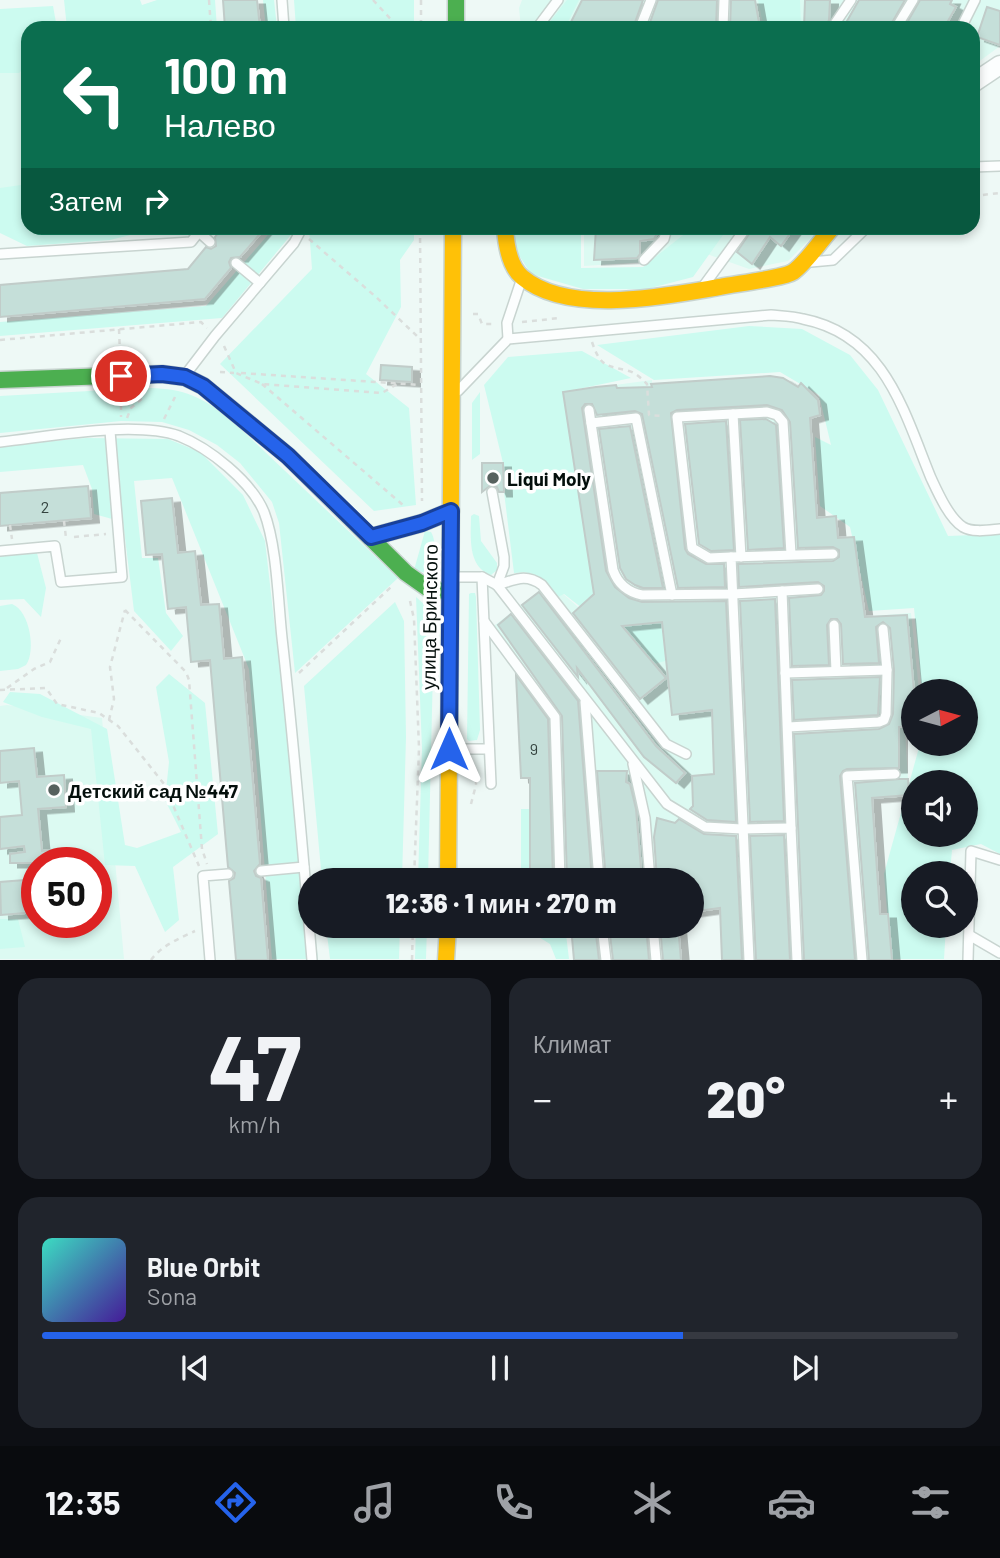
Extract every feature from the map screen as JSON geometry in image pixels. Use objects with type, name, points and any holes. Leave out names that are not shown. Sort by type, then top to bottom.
[{"type":"street","points":[[456,0],[456,21]]},
{"type":"street","points":[[980,78],[1000,65]]},
{"type":"street","name":"улица Бринского","points":[[448,868],[453,235]]},
{"type":"street","points":[[506,235],[510,259],[522,277],[538,288],[566,297],[617,301],[792,273],[826,235]]},
{"type":"street","points":[[0,380],[187,373],[288,456],[405,573],[430,590],[450,584]]},
{"type":"street","points":[[371,537],[422,523],[451,511]]},
{"type":"street","points":[[446,960],[447,938]]},
{"type":"lane","points":[[282,0],[284,21]]},
{"type":"lane","points":[[542,21],[558,0]]},
{"type":"lane","points":[[643,21],[651,0]]},
{"type":"lane","points":[[723,21],[724,0]]},
{"type":"lane","points":[[837,21],[851,0]]},
{"type":"lane","points":[[900,21],[913,0]]},
{"type":"lane","points":[[964,21],[975,0]]},
{"type":"lane","points":[[980,167],[1000,166]]},
{"type":"lane","points":[[0,254],[191,242],[197,235]]},
{"type":"lane","points":[[203,235],[211,242]]},
{"type":"lane","points":[[187,373],[297,235]]},
{"type":"lane","points":[[644,260],[665,235]]},
{"type":"lane","points":[[702,288],[741,235]]},
{"type":"lane","points":[[802,263],[833,260],[859,235]]},
{"type":"lane","points":[[236,263],[260,283]]},
{"type":"lane","points":[[508,339],[507,323],[522,277]]},
{"type":"lane","points":[[452,397],[508,339],[771,315],[804,319],[834,329],[861,346],[876,360],[900,398],[934,486],[955,520],[965,529],[1000,529]]},
{"type":"lane","points":[[589,410],[613,570],[617,580],[631,593],[733,594],[818,589]]},
{"type":"lane","points":[[791,554],[783,422],[777,415],[767,412],[677,417],[692,548],[709,558],[833,554]]},
{"type":"lane","points":[[733,414],[736,557],[733,594],[749,960]]},
{"type":"lane","points":[[591,423],[636,418],[672,594]]},
{"type":"lane","points":[[0,442],[110,431],[121,426],[176,435],[202,446],[247,486],[264,511],[271,538],[287,684],[312,960]]},
{"type":"lane","points":[[0,551],[55,546],[61,582],[122,577],[110,431]]},
{"type":"lane","points":[[492,492],[504,557],[504,566],[497,586]]},
{"type":"lane","points":[[482,577],[491,784]]},
{"type":"lane","points":[[450,584],[482,577],[497,586],[667,804],[705,827],[791,828]]},
{"type":"lane","points":[[497,586],[531,578],[542,585],[666,744],[686,754]]},
{"type":"lane","points":[[782,591],[797,960]]},
{"type":"lane","points":[[484,621],[555,717],[560,868]]},
{"type":"lane","points":[[834,625],[836,671]]},
{"type":"lane","points":[[788,727],[884,720],[887,670],[883,629]]},
{"type":"lane","points":[[785,673],[887,670]]},
{"type":"lane","points":[[585,701],[597,868]]},
{"type":"lane","points":[[449,749],[489,749]]},
{"type":"lane","points":[[632,759],[645,818],[649,868]]},
{"type":"lane","points":[[862,960],[847,776],[895,774]]},
{"type":"lane","points":[[971,861],[971,851],[1000,860]]},
{"type":"lane","points":[[261,871],[304,867]]},
{"type":"lane","points":[[210,960],[207,875],[228,874]]},
{"type":"lane","points":[[603,938],[606,960]]},
{"type":"lane","points":[[654,938],[656,960]]},
{"type":"lane","points":[[968,938],[968,960]]},
{"type":"lane","points":[[973,938],[1000,953]]},
{"type":"path","points":[[209,0],[210,21]]},
{"type":"path","points":[[373,0],[392,21]]},
{"type":"path","points":[[421,0],[421,21]]},
{"type":"path","points":[[980,194],[1000,193]]},
{"type":"path","points":[[307,235],[420,339]]},
{"type":"path","points":[[420,235],[422,508]]},
{"type":"path","points":[[419,314],[428,314]]},
{"type":"path","points":[[473,314],[478,314]]},
{"type":"path","points":[[0,340],[201,323],[224,345],[236,373],[262,384],[403,505]]},
{"type":"path","points":[[119,329],[121,361]]},
{"type":"path","points":[[590,331],[599,358],[607,368],[631,371],[647,384],[649,415],[677,417]]},
{"type":"path","points":[[157,431],[187,373],[236,373],[421,386]]},
{"type":"path","points":[[262,384],[382,393],[397,384]]},
{"type":"path","points":[[121,426],[131,408],[152,390]]},
{"type":"path","points":[[121,398],[121,426]]},
{"type":"path","points":[[64,521],[66,538]]},
{"type":"path","points":[[10,525],[12,543]]},
{"type":"path","points":[[75,537],[111,534]]},
{"type":"path","points":[[287,684],[396,583]]},
{"type":"path","points":[[408,595],[414,619],[419,748],[414,868]]},
{"type":"path","points":[[109,720],[114,699],[110,667],[125,610],[186,671],[189,680],[202,849],[207,875]]},
{"type":"path","points":[[6,689],[34,669],[50,662],[61,638]]},
{"type":"path","points":[[0,690],[46,688],[57,704],[99,713],[118,726],[164,784],[207,875]]},
{"type":"path","points":[[471,808],[476,785],[477,749]]},
{"type":"path","points":[[151,960],[179,938],[207,925]]},
{"type":"path","points":[[412,960],[413,938]]},
{"type":"shaded area","points":[[64,0],[140,0],[142,5],[157,0],[215,0],[216,21],[66,21]]},
{"type":"shaded area","points":[[263,0],[274,0],[276,21],[265,21]]},
{"type":"shaded area","points":[[294,0],[414,0],[414,21],[296,21]]},
{"type":"shaded area","points":[[522,0],[1000,0],[1000,46],[980,61],[980,21],[520,21],[519,8]]},
{"type":"shaded area","points":[[567,0],[579,0],[568,21],[550,21]]},
{"type":"shaded area","points":[[758,0],[800,0],[801,21],[762,21]]},
{"type":"shaded area","points":[[53,6],[56,21],[21,21],[19,73],[0,73],[0,9]]},
{"type":"shaded area","points":[[21,50],[21,208],[0,209],[0,51]]},
{"type":"shaded area","points":[[21,185],[21,235],[130,235],[110,240],[27,246],[0,233],[0,188]]},
{"type":"shaded area","points":[[268,235],[291,235],[222,318],[0,336],[0,322],[206,306]]},
{"type":"shaded area","points":[[310,235],[414,235],[414,240],[400,260],[401,307],[366,374],[409,408],[416,505],[374,511],[220,364],[312,269]]},
{"type":"shaded area","points":[[514,235],[581,235],[581,268],[643,267],[683,235],[723,235],[693,277],[647,289],[583,289],[531,274],[515,249]]},
{"type":"shaded area","points":[[584,235],[814,235],[788,261],[749,269],[690,248],[677,260],[584,266]]},
{"type":"shaded area","points":[[749,326],[802,329],[850,355],[878,390],[948,536],[1000,534],[1000,854],[978,845],[978,770],[913,770],[917,756],[978,756],[978,679],[921,679],[914,608],[869,611],[850,527],[820,506],[815,437],[831,445],[819,395],[780,372],[654,380],[597,345]]},
{"type":"shaded area","points":[[582,351],[631,378],[564,392],[594,591],[662,622],[665,661],[654,664],[564,594],[558,597],[540,578],[529,573],[514,573],[503,463],[484,385],[508,357]]},
{"type":"shaded area","points":[[770,376],[783,378],[798,386],[801,383],[818,400],[820,415],[810,418],[817,518],[836,516],[838,538],[854,537],[861,617],[911,613],[918,679],[901,679],[901,756],[907,756],[907,770],[901,770],[901,796],[872,799],[880,914],[888,914],[892,959],[722,959],[720,909],[704,911],[704,868],[530,868],[530,779],[521,778],[515,670],[486,632],[548,584],[558,597],[563,594],[585,613],[604,604],[563,392],[652,380],[652,384]]},
{"type":"shaded area","points":[[168,389],[188,394],[227,416],[398,578],[295,673],[279,523],[272,502],[240,463],[217,445],[189,430],[162,422],[121,421],[0,433],[0,396]]},
{"type":"shaded area","points":[[480,392],[480,454],[472,460],[472,403]]},
{"type":"shaded area","points":[[86,438],[168,439],[200,452],[243,495],[265,541],[275,629],[288,648],[309,868],[298,868],[298,938],[315,938],[318,959],[272,959],[249,669],[172,478],[134,481],[142,558],[158,558],[166,613],[183,636],[171,651],[134,611],[123,522],[94,514],[92,489],[83,465],[0,472],[0,446]]},
{"type":"shaded area","points":[[471,516],[479,516],[481,541],[497,563],[497,570],[491,575],[483,571],[474,558]]},
{"type":"shaded area","points":[[425,531],[431,532],[435,547],[434,565],[430,574],[414,570]]},
{"type":"shaded area","points":[[37,553],[46,588],[41,617],[24,599],[0,600],[0,556]]},
{"type":"shaded area","points":[[471,593],[475,593],[476,597],[480,730],[477,740],[469,741],[467,739]]},
{"type":"shaded area","points":[[416,597],[427,607],[434,626],[428,868],[418,868],[422,749]]},
{"type":"shaded area","points":[[395,602],[404,621],[406,737],[402,868],[321,868],[304,686]]},
{"type":"shaded area","points":[[12,604],[18,608],[27,623],[31,651],[26,665],[0,671],[0,606]]},
{"type":"shaded area","points":[[169,674],[205,703],[218,834],[173,867],[179,920],[165,932],[135,866],[112,865],[112,847],[103,847],[91,729],[42,717],[3,702],[10,692],[40,694],[107,729],[125,845],[137,848],[181,832],[165,800],[169,762],[156,687]]},
{"type":"shaded area","name":"Детский сад №447","points":[[0,706],[102,718],[124,959],[0,959]]},
{"type":"shaded area","points":[[521,809],[530,809],[530,868],[521,868]]},
{"type":"shaded area","points":[[901,813],[901,847],[966,847],[952,850],[951,861],[901,861],[901,938],[945,938],[944,959],[891,959],[884,874]]},
{"type":"shaded area","points":[[0,919],[18,919],[25,947],[0,949]]},
{"type":"shaded area","points":[[327,938],[400,938],[399,959],[330,959]]},
{"type":"shaded area","points":[[416,938],[427,938],[426,959],[415,959]]},
{"type":"shaded area","points":[[540,938],[566,938],[569,959],[556,959],[550,944]]},
{"type":"building","points":[[223,0],[257,0],[259,21],[224,21]]},
{"type":"building","points":[[582,0],[643,0],[636,21],[572,21]]},
{"type":"building","points":[[658,0],[717,0],[716,21],[650,21]]},
{"type":"building","points":[[731,0],[755,0],[759,21],[730,21]]},
{"type":"building","points":[[805,0],[830,0],[828,21],[804,21]]},
{"type":"building","points":[[859,0],[905,0],[893,21],[847,21]]},
{"type":"building","points":[[920,0],[952,0],[950,4],[956,7],[948,21],[908,21]]},
{"type":"building","points":[[987,7],[1000,11],[1000,45],[980,38],[980,28]]},
{"type":"building","points":[[259,235],[240,257],[231,258],[231,268],[205,299],[0,317],[0,285],[188,269],[206,247],[211,249],[216,246],[215,237]]},
{"type":"building","points":[[596,235],[656,235],[654,239],[640,241],[640,254],[637,258],[594,260]]},
{"type":"building","points":[[748,235],[789,235],[781,246],[770,237],[752,264],[737,252]]},
{"type":"building","points":[[381,365],[412,367],[412,382],[380,380]]},
{"type":"building","points":[[770,376],[783,378],[798,387],[801,383],[818,400],[820,415],[810,418],[817,518],[836,516],[838,538],[854,537],[865,617],[907,615],[913,679],[901,679],[899,768],[847,769],[840,776],[855,960],[804,960],[794,734],[879,729],[889,724],[893,714],[894,670],[890,628],[883,622],[876,627],[879,663],[843,664],[841,624],[837,619],[831,619],[827,625],[829,665],[792,666],[789,598],[821,595],[824,586],[818,582],[739,587],[738,564],[833,561],[839,557],[839,550],[833,547],[798,548],[790,422],[782,410],[767,405],[677,410],[671,413],[685,549],[688,554],[706,564],[724,564],[725,587],[678,588],[642,414],[635,411],[597,415],[592,404],[585,404],[582,408],[606,571],[615,587],[629,598],[642,602],[726,601],[736,822],[707,820],[690,809],[693,806],[692,776],[714,774],[712,710],[672,715],[662,622],[622,626],[666,678],[640,699],[573,613],[594,594],[563,392],[616,385],[617,388],[652,387],[651,384]]},
{"type":"building","points":[[766,419],[776,425],[784,548],[748,550],[740,420]]},
{"type":"building","points":[[726,421],[734,550],[711,551],[699,544],[685,424]]},
{"type":"building","points":[[630,426],[663,588],[643,588],[635,585],[626,579],[620,568],[599,429]]},
{"type":"building","name":"Liqui Moly","points":[[482,463],[503,463],[504,492],[499,492],[497,487],[491,485],[482,492]]},
{"type":"building","points":[[88,486],[91,518],[0,526],[0,493]]},
{"type":"building","points":[[172,498],[178,553],[195,551],[201,605],[219,604],[224,659],[242,657],[260,864],[254,871],[256,876],[261,878],[268,960],[236,960],[229,881],[234,878],[235,873],[228,867],[210,660],[191,662],[186,607],[168,609],[162,554],[146,555],[141,501]]},
{"type":"building","points":[[539,592],[656,746],[685,773],[676,783],[644,757],[577,668],[578,677],[522,605]]},
{"type":"building","points":[[775,599],[784,821],[750,822],[740,601]]},
{"type":"building","points":[[511,614],[578,701],[591,868],[567,868],[562,716],[498,625]]},
{"type":"building","points":[[516,675],[548,719],[553,868],[530,868],[530,778],[521,778]]},
{"type":"building","points":[[880,677],[878,715],[794,720],[792,680]]},
{"type":"building","points":[[34,748],[37,777],[64,775],[66,807],[38,809],[42,847],[0,849],[0,817],[22,815],[19,781],[0,783],[0,751]]},
{"type":"building","points":[[597,771],[627,771],[626,782],[630,784],[636,809],[641,868],[605,868]]},
{"type":"building","points":[[901,779],[901,796],[872,798],[880,914],[888,914],[892,960],[869,960],[855,783]]},
{"type":"building","points":[[657,818],[675,823],[679,819],[704,834],[736,836],[742,960],[722,960],[720,908],[704,910],[704,868],[656,868],[654,837]]},
{"type":"building","points":[[784,835],[790,960],[756,960],[750,836]]},
{"type":"building","points":[[21,853],[21,863],[10,863],[10,854]]},
{"type":"building","points":[[21,880],[21,913],[1,915],[0,882]]},
{"type":"building","points":[[572,938],[596,938],[599,960],[574,960]]},
{"type":"building","points":[[610,938],[647,938],[649,960],[613,960]]},
{"type":"building","points":[[661,938],[679,938],[681,960],[663,960]]},
{"type":"traffic: fast","points":[[456,0],[456,21]]},
{"type":"traffic: fast","points":[[0,380],[162,374],[185,377],[203,386],[288,456],[406,573],[430,590],[450,591]]},
{"type":"traffic: slow","points":[[448,868],[453,235]]},
{"type":"traffic: slow","points":[[506,235],[511,261],[522,277],[542,289],[591,300],[673,295],[788,274],[803,263],[826,235]]},
{"type":"traffic: slow","points":[[371,537],[422,523],[451,511]]},
{"type":"traffic: slow","points":[[446,960],[447,938]]},
{"type":"place","name":"Liqui Moly","points":[[493,478]]},
{"type":"place","name":"Детский сад №447","points":[[54,790]]},
{"type":"route","points":[[121,376],[162,374],[185,377],[203,386],[288,456],[371,537],[422,523],[451,511],[449,749]]}]
